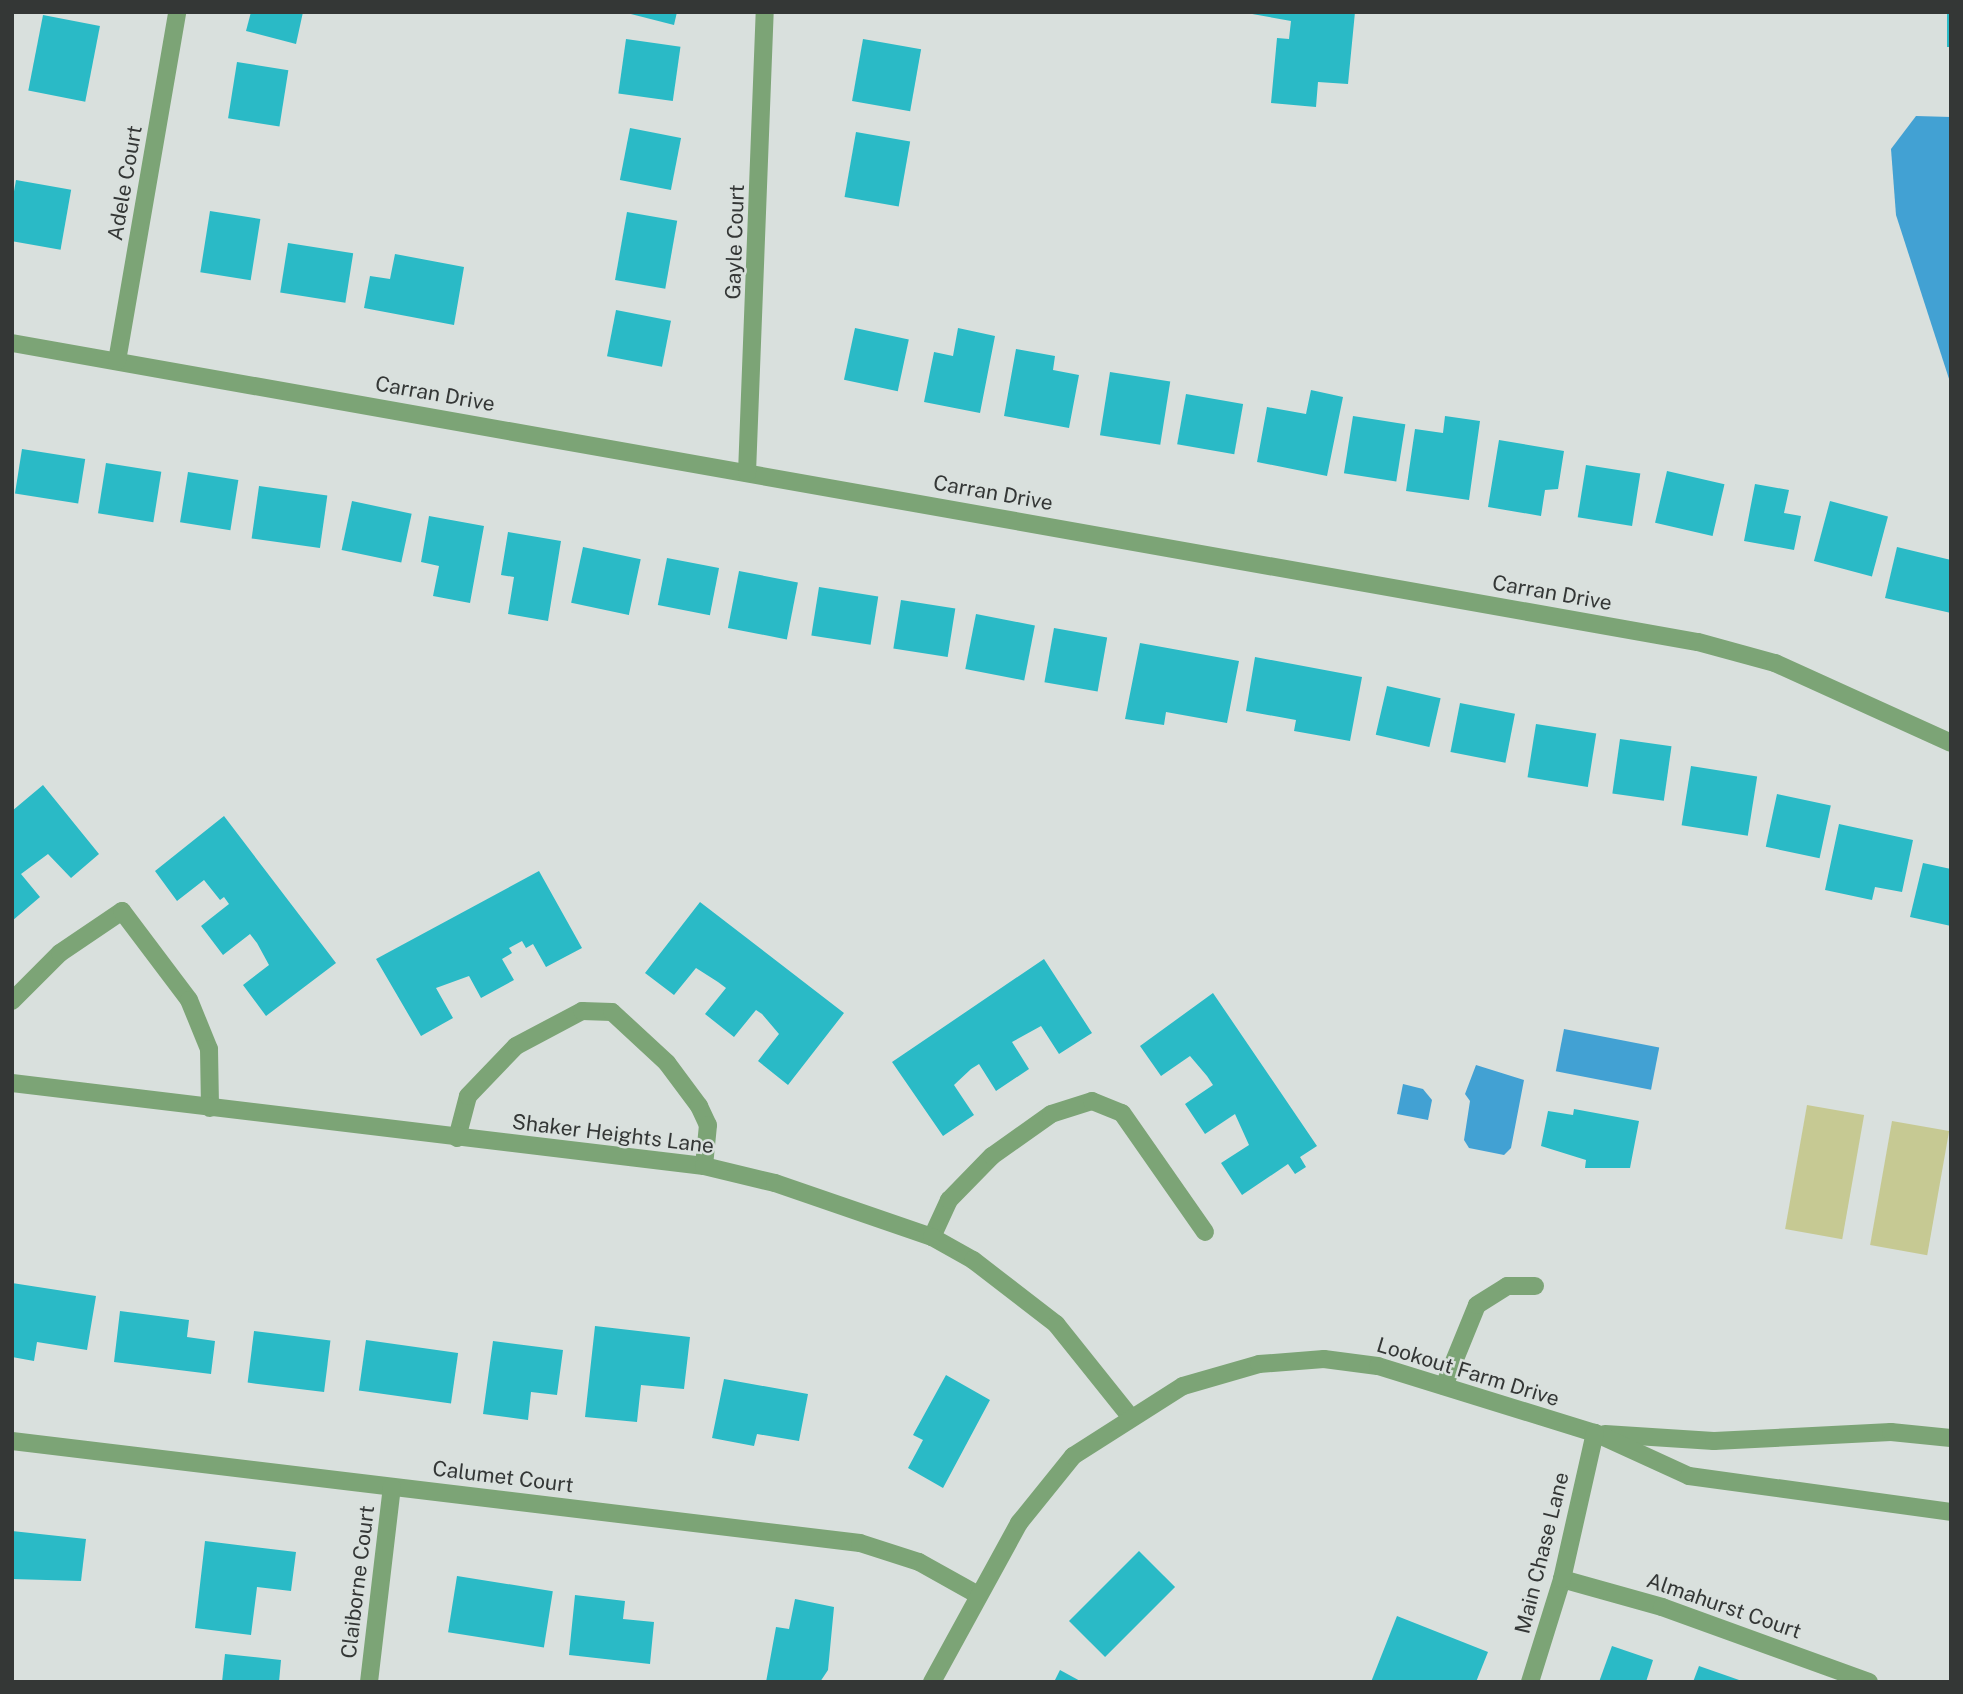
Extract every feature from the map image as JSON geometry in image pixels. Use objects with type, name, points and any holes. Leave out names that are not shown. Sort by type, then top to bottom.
[{"type":"street","name":"Adele Court","points":[[117,361],[177,12]]},
{"type":"street","name":"Gayle Court","points":[[747,473],[765,12]]},
{"type":"street","name":"Carran Drive","points":[[12,342],[1698,642],[1775,663],[1951,743]]},
{"type":"street","points":[[12,1000],[60,953],[122,911],[189,1000],[209,1049],[210,1108]]},
{"type":"street","points":[[457,1138],[468,1096],[516,1045],[582,1011],[612,1012],[667,1063],[699,1106],[709,1135],[704,1166]]},
{"type":"street","name":"Shaker Heights Lane","points":[[12,1083],[704,1166],[932,1237],[1000,1278],[1056,1324],[1129,1415]]},
{"type":"street","points":[[932,1237],[949,1200],[992,1156],[1051,1114],[1092,1101],[1122,1113],[1205,1232]]},
{"type":"street","points":[[1444,1386],[1477,1305],[1507,1286],[1535,1286]]},
{"type":"street","name":"Lookout Farm Drive","points":[[932,1682],[978,1595],[1043,1490],[1073,1456],[1129,1415],[1221,1373],[1293,1360],[1378,1366],[1595,1433],[1689,1476],[1951,1511]]},
{"type":"street","name":"Lookout Farm Drive","points":[[1595,1433],[1714,1441],[1891,1432],[1951,1438]]},
{"type":"street","name":"Main Chase Lane","points":[[1530,1682],[1562,1579],[1595,1433]]},
{"type":"street","name":"Calumet Court","points":[[12,1441],[860,1543],[919,1562],[978,1595]]},
{"type":"street","name":"Claiborne Court","points":[[369,1682],[392,1487]]},
{"type":"street","name":"Almahurst Court","points":[[1562,1579],[1662,1607],[1869,1682]]},
{"type":"green space","points":[[1807,1105],[1864,1115],[1842,1239],[1785,1229]]},
{"type":"green space","points":[[1892,1121],[1949,1131],[1927,1255],[1870,1245]]},
{"type":"water","points":[[1916,116],[1951,117],[1951,385],[1896,215],[1891,149]]},
{"type":"water","points":[[1564,1029],[1659,1048],[1651,1090],[1556,1071]]},
{"type":"water","points":[[1476,1065],[1524,1080],[1511,1148],[1504,1155],[1469,1148],[1464,1140],[1470,1101],[1465,1094]]},
{"type":"water","points":[[1403,1084],[1423,1089],[1432,1100],[1428,1120],[1397,1114]]},
{"type":"building","points":[[251,12],[303,12],[296,44],[246,31]]},
{"type":"building","points":[[623,12],[677,12],[674,25]]},
{"type":"building","points":[[1241,12],[1355,12],[1348,84],[1318,82],[1316,107],[1271,103],[1277,38],[1289,39],[1291,21]]},
{"type":"building","points":[[1947,12],[1951,12],[1951,47],[1947,47]]},
{"type":"building","points":[[43,15],[100,26],[85,102],[28,91]]},
{"type":"building","points":[[626,39],[680,47],[673,101],[618,93]]},
{"type":"building","points":[[863,39],[921,49],[910,111],[852,101]]},
{"type":"building","points":[[237,62],[288,70],[279,126],[228,118]]},
{"type":"building","points":[[630,128],[681,138],[671,190],[620,180]]},
{"type":"building","points":[[856,132],[910,142],[899,207],[845,197]]},
{"type":"building","points":[[16,180],[71,190],[61,250],[12,241],[12,203]]},
{"type":"building","points":[[210,211],[260,219],[251,280],[200,272]]},
{"type":"building","points":[[627,212],[677,221],[665,289],[615,280]]},
{"type":"building","points":[[288,243],[353,253],[345,303],[280,292]]},
{"type":"building","points":[[395,254],[464,267],[454,325],[364,308],[370,276],[390,279]]},
{"type":"building","points":[[616,310],[671,321],[662,367],[607,356]]},
{"type":"building","points":[[855,328],[909,339],[898,391],[844,380]]},
{"type":"building","points":[[958,328],[995,336],[980,413],[924,402],[934,352],[953,356]]},
{"type":"building","points":[[1016,349],[1055,356],[1053,370],[1079,375],[1069,428],[1004,416]]},
{"type":"building","points":[[1110,372],[1170,382],[1160,445],[1100,435]]},
{"type":"building","points":[[1311,390],[1343,397],[1327,476],[1257,462],[1267,407],[1306,414]]},
{"type":"building","points":[[1186,394],[1243,404],[1234,454],[1177,444]]},
{"type":"building","points":[[1353,416],[1405,424],[1396,482],[1344,473]]},
{"type":"building","points":[[1445,416],[1480,421],[1469,500],[1406,491],[1415,429],[1443,433]]},
{"type":"building","points":[[1499,440],[1564,451],[1558,489],[1545,490],[1541,516],[1488,507]]},
{"type":"building","points":[[22,449],[85,459],[78,503],[15,493]]},
{"type":"building","points":[[106,463],[161,472],[153,522],[98,513]]},
{"type":"building","points":[[1586,465],[1640,474],[1632,526],[1578,517]]},
{"type":"building","points":[[1667,471],[1724,484],[1713,536],[1655,523]]},
{"type":"building","points":[[188,472],[238,480],[230,530],[180,522]]},
{"type":"building","points":[[1755,484],[1789,490],[1784,513],[1801,516],[1794,550],[1744,541]]},
{"type":"building","points":[[259,486],[327,496],[320,548],[252,538]]},
{"type":"building","points":[[352,501],[412,514],[401,563],[342,550]]},
{"type":"building","points":[[1830,501],[1888,517],[1872,576],[1814,561]]},
{"type":"building","points":[[429,516],[484,526],[470,603],[433,596],[439,566],[421,562]]},
{"type":"building","points":[[508,532],[561,541],[548,621],[508,614],[514,577],[501,575]]},
{"type":"building","points":[[583,547],[641,559],[629,615],[571,603]]},
{"type":"building","points":[[1897,547],[1951,560],[1951,613],[1885,598]]},
{"type":"building","points":[[667,558],[719,568],[710,615],[658,605]]},
{"type":"building","points":[[739,571],[798,582],[787,639],[728,628]]},
{"type":"building","points":[[819,587],[878,596],[871,645],[811,635]]},
{"type":"building","points":[[901,600],[955,609],[948,657],[893,648]]},
{"type":"building","points":[[976,614],[1035,625],[1024,680],[965,669]]},
{"type":"building","points":[[1054,628],[1107,637],[1098,692],[1044,682]]},
{"type":"building","points":[[1140,643],[1239,661],[1227,723],[1166,712],[1164,725],[1125,719]]},
{"type":"building","points":[[1255,657],[1362,677],[1350,741],[1294,731],[1296,720],[1246,711]]},
{"type":"building","points":[[1387,686],[1441,698],[1429,747],[1376,735]]},
{"type":"building","points":[[1460,703],[1515,714],[1505,763],[1450,752]]},
{"type":"building","points":[[1536,724],[1596,734],[1588,787],[1528,777]]},
{"type":"building","points":[[1620,739],[1671,746],[1664,801],[1612,793]]},
{"type":"building","points":[[1691,766],[1757,776],[1748,836],[1682,825]]},
{"type":"building","points":[[43,785],[99,854],[71,878],[48,854],[21,874],[40,897],[12,921],[12,811]]},
{"type":"building","points":[[1777,794],[1831,805],[1820,858],[1766,847]]},
{"type":"building","points":[[224,816],[336,963],[266,1016],[243,985],[269,965],[257,943],[250,934],[223,955],[201,926],[229,904],[224,897],[220,900],[204,880],[177,901],[155,871]]},
{"type":"building","points":[[1839,824],[1913,840],[1902,892],[1875,887],[1872,900],[1825,890]]},
{"type":"building","points":[[1923,863],[1951,869],[1951,926],[1910,917]]},
{"type":"building","points":[[539,871],[582,948],[546,967],[533,944],[526,948],[522,941],[509,948],[512,953],[502,959],[514,980],[481,998],[469,976],[436,988],[453,1018],[421,1036],[376,959]]},
{"type":"building","points":[[700,902],[844,1013],[788,1085],[758,1061],[779,1034],[762,1014],[756,1010],[734,1037],[705,1014],[726,988],[718,982],[696,968],[674,995],[645,973]]},
{"type":"building","points":[[1044,959],[1092,1033],[1059,1054],[1041,1026],[1012,1042],[1029,1069],[996,1091],[979,1064],[971,1069],[954,1085],[974,1115],[943,1136],[892,1062]]},
{"type":"building","points":[[1213,993],[1317,1146],[1300,1157],[1306,1167],[1295,1174],[1288,1164],[1242,1195],[1221,1163],[1249,1145],[1235,1114],[1205,1134],[1185,1104],[1213,1085],[1207,1076],[1190,1056],[1161,1076],[1140,1046]]},
{"type":"building","points":[[1574,1109],[1639,1121],[1630,1168],[1585,1168],[1586,1160],[1541,1146],[1548,1111],[1573,1115]]},
{"type":"building","points":[[12,1283],[96,1296],[87,1350],[37,1342],[34,1361],[12,1357]]},
{"type":"building","points":[[120,1311],[189,1320],[187,1337],[215,1341],[211,1374],[114,1362]]},
{"type":"building","points":[[595,1326],[690,1337],[684,1389],[641,1385],[637,1422],[585,1417]]},
{"type":"building","points":[[254,1331],[330,1340],[324,1392],[248,1383]]},
{"type":"building","points":[[366,1340],[458,1353],[451,1403],[359,1391]]},
{"type":"building","points":[[493,1341],[563,1350],[557,1395],[531,1392],[528,1420],[483,1414]]},
{"type":"building","points":[[946,1375],[990,1400],[943,1488],[908,1468],[923,1440],[913,1435]]},
{"type":"building","points":[[724,1379],[808,1394],[799,1441],[757,1434],[754,1446],[712,1438]]},
{"type":"building","points":[[12,1531],[86,1539],[81,1581],[12,1579]]},
{"type":"building","points":[[205,1541],[296,1552],[291,1591],[257,1587],[251,1635],[195,1628]]},
{"type":"building","points":[[1139,1551],[1175,1587],[1105,1657],[1069,1621]]},
{"type":"building","points":[[457,1576],[553,1591],[544,1647],[448,1632]]},
{"type":"building","points":[[575,1595],[625,1601],[623,1619],[654,1622],[650,1664],[569,1655]]},
{"type":"building","points":[[795,1599],[834,1607],[828,1670],[820,1682],[766,1682],[776,1627],[789,1629]]},
{"type":"building","points":[[1397,1616],[1488,1652],[1476,1682],[1371,1682]]},
{"type":"building","points":[[1612,1646],[1653,1660],[1646,1682],[1599,1682]]},
{"type":"building","points":[[225,1654],[281,1660],[279,1682],[222,1682]]},
{"type":"building","points":[[1699,1666],[1742,1681],[1742,1682],[1693,1682]]},
{"type":"building","points":[[1060,1670],[1082,1682],[1054,1682]]}]
